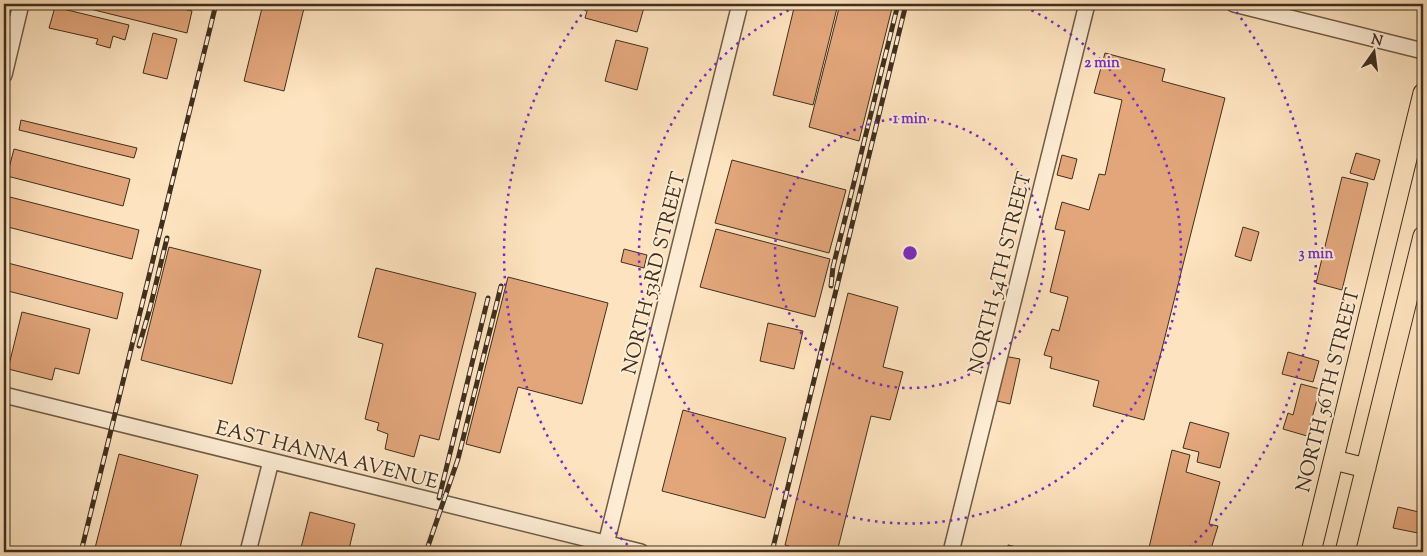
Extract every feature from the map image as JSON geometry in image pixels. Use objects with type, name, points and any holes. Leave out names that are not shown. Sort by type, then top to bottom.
[{"type":"main road","name":"NORTH 56TH STREET","points":[[1311,552],[1423,93]]},
{"type":"main road","points":[[1345,552],[1423,236]]},
{"type":"main road","points":[[1334,460],[1366,468]]},
{"type":"street","points":[[4,76],[21,4]]},
{"type":"street","name":"NORTH 53RD STREET","points":[[605,548],[740,4]]},
{"type":"street","name":"NORTH 54TH STREET","points":[[951,552],[1087,4]]},
{"type":"street","points":[[1234,4],[1423,51]]},
{"type":"street","name":"EAST HANNA AVENUE","points":[[4,395],[605,548],[641,552]]},
{"type":"street","points":[[248,552],[271,462]]},
{"type":"building","points":[[70,4],[162,4],[192,11],[187,33]]},
{"type":"building","points":[[263,4],[305,4],[284,91],[244,81]]},
{"type":"building","points":[[589,4],[645,4],[637,32],[585,18]]},
{"type":"building","points":[[779,4],[838,4],[813,105],[773,95],[794,8]]},
{"type":"building","points":[[840,4],[893,4],[859,141],[809,127]]},
{"type":"building","points":[[55,7],[129,25],[125,40],[113,36],[110,48],[96,44],[98,39],[49,28]]},
{"type":"building","points":[[153,33],[177,39],[167,79],[143,73]]},
{"type":"building","points":[[616,40],[648,48],[637,90],[605,81]]},
{"type":"building","points":[[1105,53],[1165,69],[1162,81],[1225,98],[1144,420],[1093,406],[1099,381],[1050,368],[1052,357],[1044,355],[1052,329],[1059,331],[1068,297],[1050,292],[1065,231],[1055,229],[1062,202],[1089,210],[1099,174],[1105,175],[1122,100],[1094,93]]},
{"type":"building","points":[[21,120],[137,148],[134,158],[19,130]]},
{"type":"building","points":[[14,149],[130,179],[123,206],[7,176]]},
{"type":"building","points":[[1356,153],[1380,160],[1374,180],[1350,173]]},
{"type":"building","points":[[1062,155],[1077,159],[1072,179],[1057,175]]},
{"type":"building","points":[[732,160],[846,190],[829,253],[715,223]]},
{"type":"building","points":[[1342,177],[1368,183],[1342,290],[1316,283]]},
{"type":"building","points":[[6,196],[139,230],[132,259],[4,226],[4,203]]},
{"type":"building","points":[[1243,227],[1259,232],[1251,261],[1235,256]]},
{"type":"building","points":[[716,229],[830,259],[815,317],[700,287]]},
{"type":"building","points":[[169,247],[261,270],[232,384],[141,360]]},
{"type":"building","points":[[624,249],[647,255],[644,268],[621,262]]},
{"type":"building","points":[[4,262],[123,293],[117,319],[4,290]]},
{"type":"building","points":[[376,268],[476,293],[439,440],[420,435],[414,457],[385,449],[388,434],[377,430],[379,423],[365,419],[383,344],[358,337]]},
{"type":"building","points":[[508,277],[608,303],[582,404],[518,387],[500,453],[466,444]]},
{"type":"building","points":[[848,293],[898,307],[883,367],[903,372],[890,420],[871,416],[837,552],[810,552],[785,545]]},
{"type":"building","points":[[22,312],[90,329],[79,374],[55,368],[52,380],[8,369]]},
{"type":"building","points":[[768,323],[803,331],[794,369],[760,361]]},
{"type":"building","points":[[1288,352],[1319,361],[1313,382],[1282,374]]},
{"type":"building","points":[[1004,356],[1020,359],[1010,404],[993,400]]},
{"type":"building","points":[[1301,384],[1320,389],[1307,436],[1283,429],[1288,413],[1293,415]]},
{"type":"building","points":[[683,410],[786,438],[765,518],[662,491]]},
{"type":"building","points":[[1190,422],[1229,433],[1220,468],[1197,462],[1199,452],[1183,448]]},
{"type":"building","points":[[1172,450],[1190,455],[1186,472],[1220,482],[1209,524],[1218,526],[1210,552],[1148,552]]},
{"type":"building","points":[[119,454],[198,475],[179,552],[94,552]]},
{"type":"building","points":[[1398,507],[1423,513],[1423,534],[1393,528]]},
{"type":"building","points":[[310,512],[355,524],[349,549],[361,552],[300,552]]},
{"type":"building","points":[[1008,545],[1038,552],[1007,552]]},
{"type":"railway","points":[[81,552],[216,4]]},
{"type":"railway","points":[[831,286],[833,267],[898,4]]},
{"type":"railway","points":[[772,552],[906,4]]},
{"type":"railway","points":[[139,346],[167,238]]},
{"type":"railway","points":[[426,552],[458,459],[501,286]]},
{"type":"railway","points":[[439,498],[488,298]]}]
